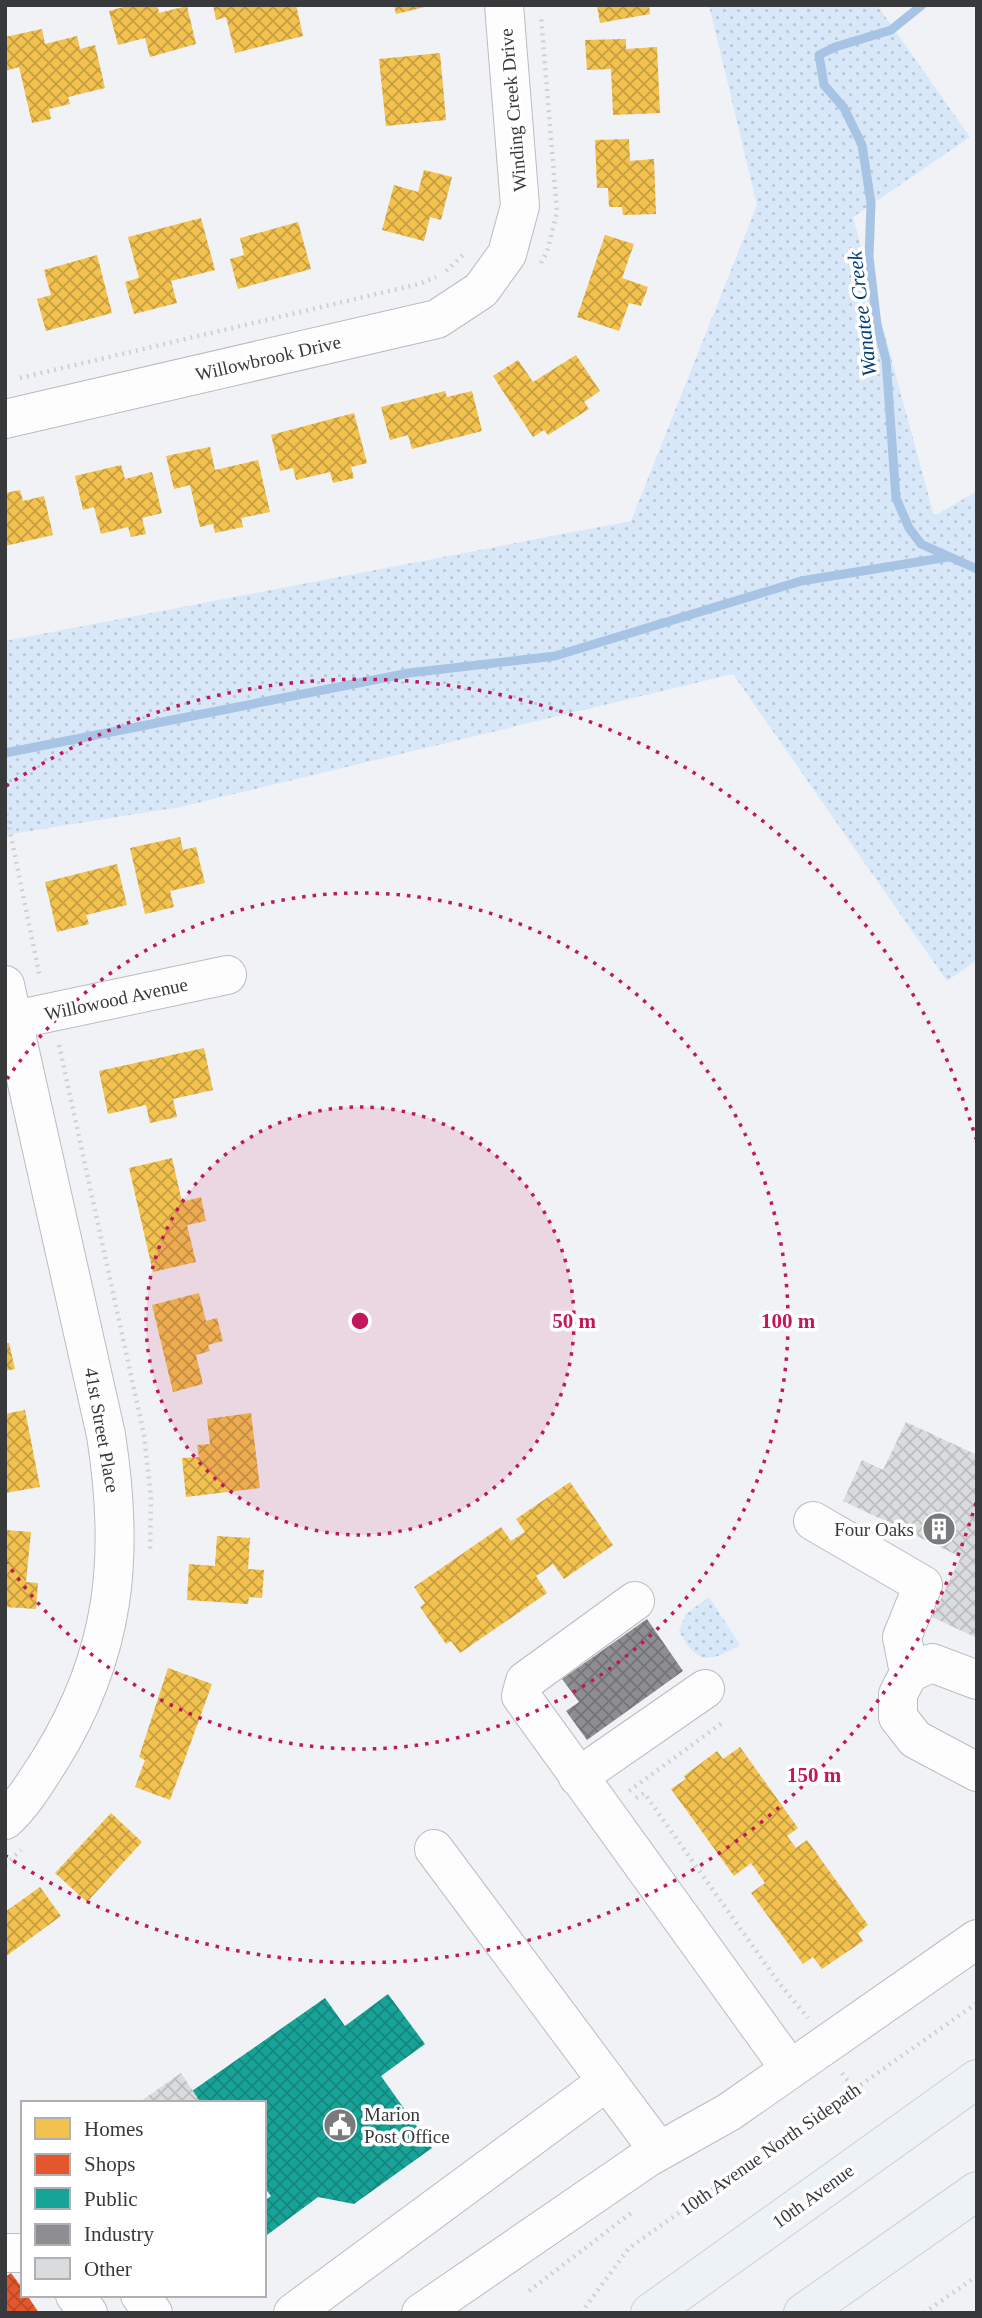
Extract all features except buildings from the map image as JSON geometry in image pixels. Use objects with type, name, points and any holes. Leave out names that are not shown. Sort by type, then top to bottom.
[{"type":"main road","name":"10th Avenue","points":[[650,2313],[977,2080]]},
{"type":"main road","points":[[803,2313],[977,2192]]},
{"type":"street","name":"Winding Creek Drive","points":[[504,5],[520,206],[508,254]]},
{"type":"street","name":"Willowbrook Drive","points":[[5,419],[437,319],[481,290],[508,254]]},
{"type":"street","name":"Willowood Avenue","points":[[8,1009],[227,975]]},
{"type":"street","name":"41st Street Place","points":[[5,1820],[46,1766],[92,1681],[108,1614],[117,1550],[115,1490],[106,1435],[8,1009]]},
{"type":"street","points":[[813,1521],[923,1585],[902,1637],[909,1672],[898,1693],[898,1717],[915,1739],[977,1772]]},
{"type":"street","points":[[635,1601],[525,1681],[521,1696],[790,2069]]},
{"type":"street","points":[[909,1672],[932,1663],[977,1680]]},
{"type":"street","points":[[578,1777],[705,1689]]},
{"type":"street","points":[[434,1849],[659,2151]]},
{"type":"street","points":[[421,2313],[659,2151],[729,2112],[977,1939]]},
{"type":"street","points":[[293,2313],[606,2082]]},
{"type":"street","points":[[76,2297],[88,2313]]},
{"type":"street","points":[[141,2297],[153,2313]]},
{"type":"path","points":[[15,380],[419,284],[442,274],[465,252]]},
{"type":"path","points":[[5,807],[40,979],[53,976]]},
{"type":"path","points":[[620,1797],[722,1723]]},
{"type":"path","points":[[625,1805],[643,1793],[825,2044],[854,2089]]},
{"type":"path","name":"10th Avenue North Sidepath","points":[[581,2313],[629,2248],[977,2003]]},
{"type":"path","points":[[924,2313],[977,2276]]},
{"type":"shaded area","points":[[709,5],[877,5],[970,137],[853,217],[934,516],[977,491],[977,960],[947,981],[733,674],[180,807],[5,835],[5,641],[631,521],[757,205]]},
{"type":"shaded area","points":[[709,1597],[740,1645],[720,1655],[705,1658],[692,1650],[679,1631],[686,1614]]},
{"type":"waterway","name":"Wanatee Creek","points":[[922,5],[891,30],[835,47],[819,55],[824,85],[844,108],[862,145],[871,203],[869,257],[877,325],[886,360],[896,498],[909,528],[921,544],[977,569]]},
{"type":"waterway","points":[[5,753],[409,673],[555,656],[801,581],[948,557]]},
{"type":"place","name":"Four Oaks","points":[[939,1529]]},
{"type":"place","name":"Marion Post Office","points":[[340,2125]]}]
